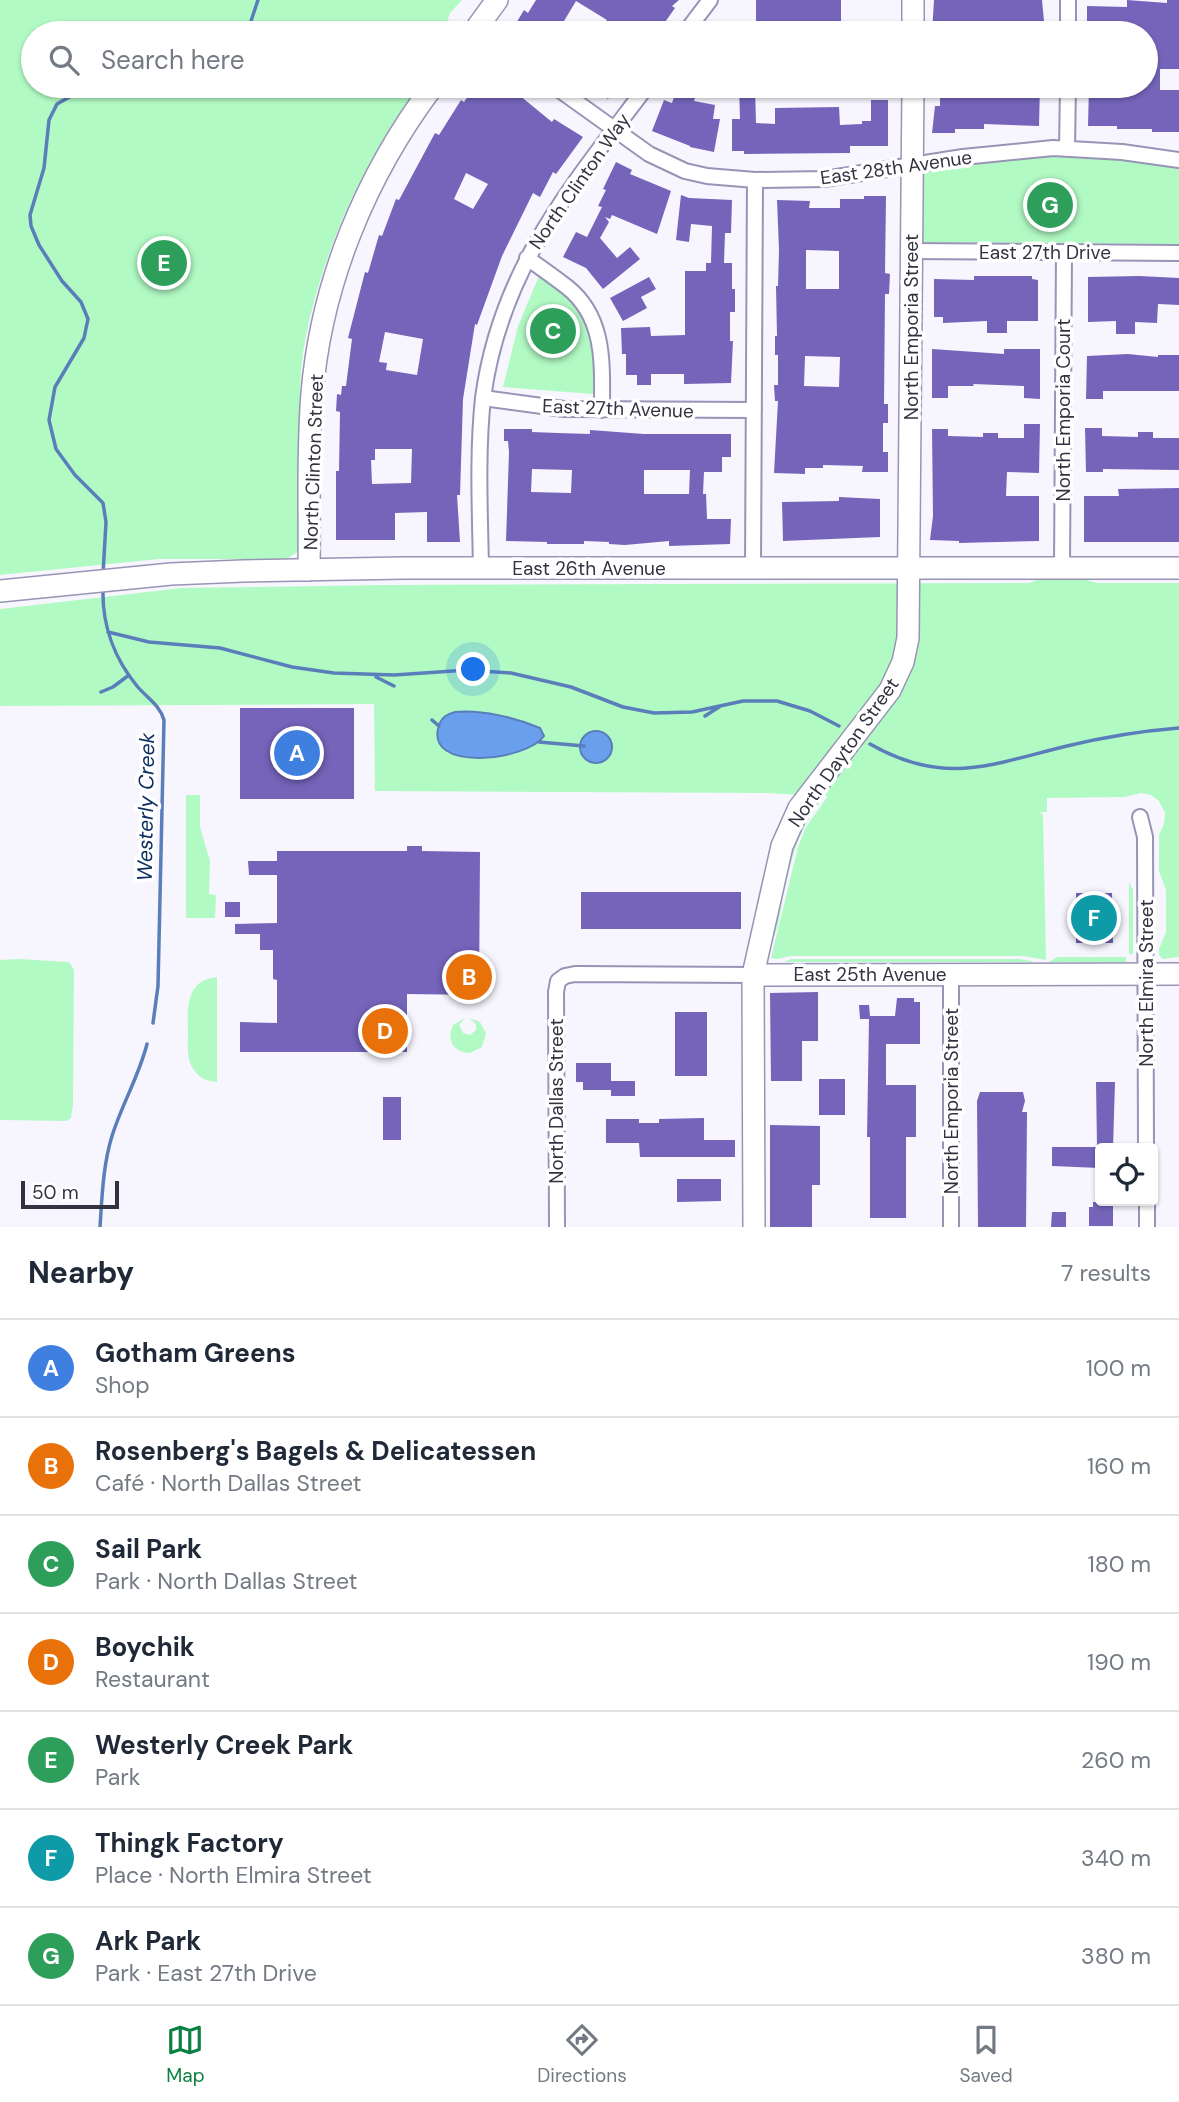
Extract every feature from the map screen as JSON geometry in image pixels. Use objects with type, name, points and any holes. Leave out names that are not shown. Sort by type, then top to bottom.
[{"type":"street","points":[[484,21],[497,0]]},
{"type":"street","points":[[694,21],[710,0]]},
{"type":"street","points":[[913,0],[913,21]]},
{"type":"street","points":[[1068,0],[1068,21]]},
{"type":"street","name":"North Clinton Street","points":[[309,570],[309,446],[312,393],[328,301],[358,212],[391,147],[425,98]]},
{"type":"street","name":"East 28th Avenue","points":[[570,98],[649,154],[685,171],[707,176],[755,180],[834,178],[1023,150],[1067,148],[1179,160]]},
{"type":"street","name":"North Clinton Way","points":[[481,568],[480,458],[483,398],[497,334],[527,258],[545,225],[638,98]]},
{"type":"street","name":"North Emporia Street","points":[[909,568],[913,98]]},
{"type":"street","points":[[1067,148],[1068,98]]},
{"type":"street","points":[[753,568],[755,180]]},
{"type":"street","name":"East 27th Drive","points":[[911,251],[1179,253]]},
{"type":"street","name":"North Emporia Court","points":[[1062,568],[1064,252]]},
{"type":"street","points":[[527,258],[569,288],[592,318],[602,352],[601,410]]},
{"type":"street","name":"East 27th Avenue","points":[[483,398],[564,409],[754,410]]},
{"type":"street","name":"East 26th Avenue","points":[[0,591],[200,572],[481,568],[1179,568]]},
{"type":"street","name":"North Dayton Street","points":[[754,1227],[753,975],[782,846],[793,818],[887,695],[899,671],[908,638],[909,568]]},
{"type":"street","name":"North Elmira Street","points":[[1140,817],[1144,837],[1146,1143]]},
{"type":"street","name":"East 25th Avenue","points":[[562,977],[575,974],[1179,974]]},
{"type":"street","name":"North Emporia Street","points":[[951,974],[951,1227]]},
{"type":"street","name":"North Dallas Street","points":[[557,1227],[556,992],[557,983],[562,977]]},
{"type":"street","points":[[1147,1206],[1147,1227]]},
{"type":"green space","points":[[0,0],[462,0],[450,13],[447,21],[21,21],[21,98],[410,98],[380,144],[346,210],[332,244],[311,313],[301,368],[300,550],[287,559],[159,559],[0,575]]},
{"type":"green space","points":[[1045,152],[1090,152],[1179,166],[1179,244],[920,242],[920,168]]},
{"type":"green space","points":[[539,276],[569,300],[586,326],[593,356],[593,394],[503,387],[518,326]]},
{"type":"green space","points":[[1037,580],[1179,583],[1179,957],[1163,959],[1159,955],[1166,932],[1166,890],[1159,871],[1159,835],[1165,813],[1159,801],[1151,795],[1141,793],[1125,797],[1047,798],[1047,812],[1040,812],[1043,815],[1046,960],[1023,956],[791,956],[777,959],[771,958],[798,847],[806,827],[828,796],[825,796],[808,820],[797,843],[777,927],[770,944],[788,854],[798,827],[818,796],[766,793],[375,791],[374,704],[0,706],[0,609],[182,588],[1029,583]]},
{"type":"green space","points":[[186,795],[200,795],[200,827],[210,861],[209,894],[216,895],[215,918],[186,918]]},
{"type":"green space","points":[[1129,882],[1133,890],[1133,954],[1129,954]]},
{"type":"green space","points":[[1057,957],[1126,957],[1126,962],[1049,962]]},
{"type":"green space","points":[[791,959],[1020,959],[1035,962],[784,962]]},
{"type":"green space","points":[[0,960],[69,962],[74,970],[73,1104],[71,1118],[66,1121],[0,1120]]},
{"type":"green space","points":[[217,977],[217,1082],[201,1077],[191,1066],[188,1023],[190,997],[194,989],[199,983]]},
{"type":"green space","points":[[465,1018],[459,1025],[463,1033],[470,1035],[476,1030],[476,1024],[469,1018],[480,1022],[486,1033],[482,1047],[470,1053],[455,1048],[450,1036],[453,1025]]},
{"type":"water","points":[[455,712],[487,713],[509,718],[540,728],[544,736],[534,745],[518,752],[479,758],[461,756],[446,750],[438,740],[440,722],[445,716]]},
{"type":"water","points":[[596,731],[607,736],[612,747],[607,758],[596,763],[585,758],[580,747],[585,736]]},
{"type":"building","points":[[536,0],[679,0],[672,6],[675,8],[666,21],[606,21],[576,1],[564,21],[517,21],[524,10],[528,13]]},
{"type":"building","points":[[756,0],[841,0],[841,21],[756,21]]},
{"type":"building","points":[[934,0],[1042,0],[1044,21],[933,21]]},
{"type":"building","points":[[1127,0],[1167,3],[1167,0],[1179,0],[1179,69],[1160,69],[1160,90],[1179,90],[1179,132],[1088,126],[1089,98],[1158,98],[1158,21],[1087,21],[1087,6],[1127,7]]},
{"type":"building","points":[[523,98],[552,122],[554,119],[583,137],[556,174],[553,172],[540,197],[533,193],[502,256],[477,325],[475,324],[463,399],[460,495],[457,495],[460,542],[427,542],[427,512],[395,513],[395,540],[336,540],[336,471],[339,471],[340,412],[336,411],[337,394],[341,395],[342,386],[346,386],[352,339],[348,338],[365,272],[368,273],[379,235],[382,236],[396,199],[399,200],[435,133],[439,135],[461,100]],"holes":[[[466,173],[488,184],[473,209],[454,199]],[[385,332],[423,339],[417,375],[386,370],[387,363],[379,362]],[[375,449],[412,449],[411,483],[372,484],[371,460],[375,460]]]},
{"type":"building","points":[[674,98],[695,98],[694,101],[715,105],[713,119],[720,119],[714,152],[690,147],[652,131],[664,100],[672,103]]},
{"type":"building","points":[[739,98],[755,98],[756,123],[775,124],[775,108],[839,107],[840,125],[871,121],[871,100],[888,100],[888,146],[850,146],[850,153],[744,154],[744,151],[732,151],[732,119],[740,119]]},
{"type":"building","points":[[940,98],[1040,98],[1039,126],[984,124],[984,129],[955,129],[955,133],[932,133],[935,106],[940,106]]},
{"type":"building","points":[[616,162],[632,170],[630,174],[671,191],[657,234],[612,215],[610,219],[605,217],[609,222],[600,238],[617,258],[630,247],[640,259],[603,289],[586,268],[563,257],[576,232],[587,237],[602,207],[598,206],[606,190],[603,189]]},
{"type":"building","points":[[681,195],[689,198],[732,200],[731,233],[725,233],[724,263],[732,263],[732,289],[735,289],[735,312],[730,312],[730,341],[733,341],[731,383],[684,384],[684,374],[651,374],[651,385],[637,385],[637,375],[626,375],[626,354],[622,354],[621,328],[650,327],[651,336],[685,335],[685,271],[706,271],[706,263],[711,263],[712,226],[691,224],[689,242],[676,240]]},
{"type":"building","points":[[864,196],[886,196],[885,273],[890,274],[889,294],[885,294],[884,404],[888,404],[888,423],[883,423],[883,452],[888,452],[888,472],[862,472],[863,466],[823,465],[823,468],[805,468],[805,474],[774,473],[778,401],[775,401],[774,385],[778,385],[778,355],[775,355],[779,250],[777,200],[810,201],[809,208],[840,208],[840,199],[864,199]],"holes":[[[806,250],[839,251],[839,289],[806,289]],[[805,356],[840,357],[839,387],[804,386]]]},
{"type":"building","points":[[974,276],[1032,276],[1032,279],[1038,280],[1038,321],[1007,321],[1007,333],[987,333],[987,321],[943,323],[943,317],[934,317],[934,279],[974,280]]},
{"type":"building","points":[[649,277],[656,289],[641,297],[647,308],[623,321],[610,298]]},
{"type":"building","points":[[1088,277],[1179,278],[1179,305],[1158,304],[1157,323],[1135,322],[1135,334],[1116,334],[1116,321],[1088,322]]},
{"type":"building","points":[[932,349],[1004,354],[1004,349],[1040,349],[1040,399],[1024,398],[1024,386],[973,384],[974,386],[948,386],[948,398],[932,398]]},
{"type":"building","points":[[1128,354],[1158,357],[1179,355],[1179,391],[1103,391],[1103,399],[1086,399],[1087,356]]},
{"type":"building","points":[[1024,424],[1040,424],[1039,473],[1007,472],[1006,496],[1039,496],[1039,541],[959,543],[930,540],[933,516],[932,429],[948,429],[948,436],[983,437],[983,433],[998,433],[998,438],[1024,438]]},
{"type":"building","points":[[1085,428],[1102,428],[1102,436],[1138,437],[1138,432],[1153,432],[1153,438],[1179,438],[1179,470],[1103,469],[1103,472],[1086,472]]},
{"type":"building","points":[[504,429],[590,434],[590,430],[644,434],[731,434],[731,457],[722,457],[722,472],[704,472],[703,494],[706,494],[707,519],[731,519],[730,544],[669,546],[669,541],[625,545],[584,541],[584,544],[547,544],[506,541],[509,452],[508,441],[504,441]],"holes":[[[532,469],[572,470],[571,493],[531,492]],[[644,470],[690,470],[689,494],[644,494]]]},
{"type":"building","points":[[1179,488],[1179,542],[1084,542],[1084,496],[1119,496],[1118,489]]},
{"type":"building","points":[[839,497],[880,499],[880,537],[783,541],[782,502],[839,501]]},
{"type":"building","points":[[240,708],[354,708],[354,799],[240,799]]},
{"type":"building","points":[[407,846],[422,846],[422,851],[480,852],[479,995],[407,994],[407,1052],[240,1052],[240,1022],[277,1023],[277,980],[273,979],[273,950],[260,950],[260,934],[235,934],[235,924],[277,923],[277,875],[249,875],[248,861],[277,861],[277,851],[407,851]]},
{"type":"building","points":[[581,892],[741,892],[741,929],[581,929]]},
{"type":"building","points":[[1076,893],[1112,893],[1113,943],[1076,943]]},
{"type":"building","points":[[225,902],[240,902],[240,917],[225,917]]},
{"type":"building","points":[[818,992],[818,1041],[802,1041],[802,1081],[771,1081],[770,993]]},
{"type":"building","points":[[897,998],[914,998],[914,1002],[920,1002],[920,1044],[886,1044],[886,1085],[916,1085],[916,1137],[906,1137],[906,1218],[870,1218],[870,1137],[867,1137],[869,1019],[860,1019],[859,1005],[869,1005],[870,1016],[895,1016]]},
{"type":"building","points":[[675,1012],[707,1012],[707,1076],[675,1076]]},
{"type":"building","points":[[576,1063],[611,1063],[611,1081],[635,1081],[635,1096],[611,1096],[611,1090],[583,1090],[583,1082],[576,1082]]},
{"type":"building","points":[[819,1079],[845,1079],[845,1115],[819,1115]]},
{"type":"building","points":[[1096,1082],[1115,1082],[1113,1143],[1097,1143]]},
{"type":"building","points":[[980,1092],[1023,1092],[1025,1101],[1022,1112],[1027,1112],[1026,1227],[978,1227],[977,1101]]},
{"type":"building","points":[[383,1097],[401,1097],[401,1140],[383,1140]]},
{"type":"building","points":[[704,1118],[704,1140],[735,1140],[735,1157],[640,1157],[639,1143],[606,1143],[606,1119],[639,1119],[639,1123],[659,1123],[659,1119]]},
{"type":"building","points":[[770,1125],[820,1126],[820,1185],[812,1185],[812,1227],[770,1227]]},
{"type":"building","points":[[1052,1147],[1095,1147],[1095,1168],[1052,1166]]},
{"type":"building","points":[[677,1179],[721,1179],[721,1201],[677,1202]]},
{"type":"building","points":[[1093,1202],[1095,1206],[1113,1206],[1113,1226],[1089,1226],[1089,1207],[1093,1207]]},
{"type":"building","points":[[1052,1212],[1066,1212],[1066,1227],[1051,1227]]},
{"type":"waterway","name":"Westerly Creek","points":[[251,21],[258,0]]},
{"type":"waterway","name":"Westerly Creek","points":[[68,98],[57,104],[49,120],[44,168],[30,215],[31,226],[39,245],[62,281],[81,302],[88,319],[84,338],[55,387],[49,420],[56,449],[75,475],[103,503],[106,522],[103,574]]},
{"type":"waterway","name":"Westerly Creek","points":[[103,589],[107,628],[116,652],[129,675],[156,706],[164,720],[158,986],[153,1023]]},
{"type":"waterway","points":[[108,632],[149,642],[220,648],[292,667],[334,673],[394,675],[468,670],[511,673],[571,687],[623,707],[654,713],[692,712],[743,701],[777,701],[810,711],[839,726]]},
{"type":"waterway","points":[[101,692],[129,675]]},
{"type":"waterway","points":[[376,677],[394,686]]},
{"type":"waterway","points":[[705,716],[719,707]]},
{"type":"waterway","points":[[432,720],[439,726]]},
{"type":"waterway","points":[[870,744],[922,765],[968,768],[1109,737],[1179,728]]},
{"type":"waterway","points":[[539,742],[584,746]]},
{"type":"waterway","name":"Westerly Creek","points":[[100,1227],[103,1181],[109,1147],[147,1044]]},
{"type":"place","name":"Ark Park","points":[[1050,205]]},
{"type":"place","name":"Westerly Creek Park","points":[[164,263]]},
{"type":"place","name":"Sail Park","points":[[553,331]]},
{"type":"place","name":"Gotham Greens","points":[[297,753]]},
{"type":"place","name":"Thingk Factory","points":[[1094,918]]},
{"type":"place","name":"Rosenberg's Bagels & Delicatessen","points":[[469,977]]},
{"type":"place","name":"Boychik","points":[[385,1031]]}]
